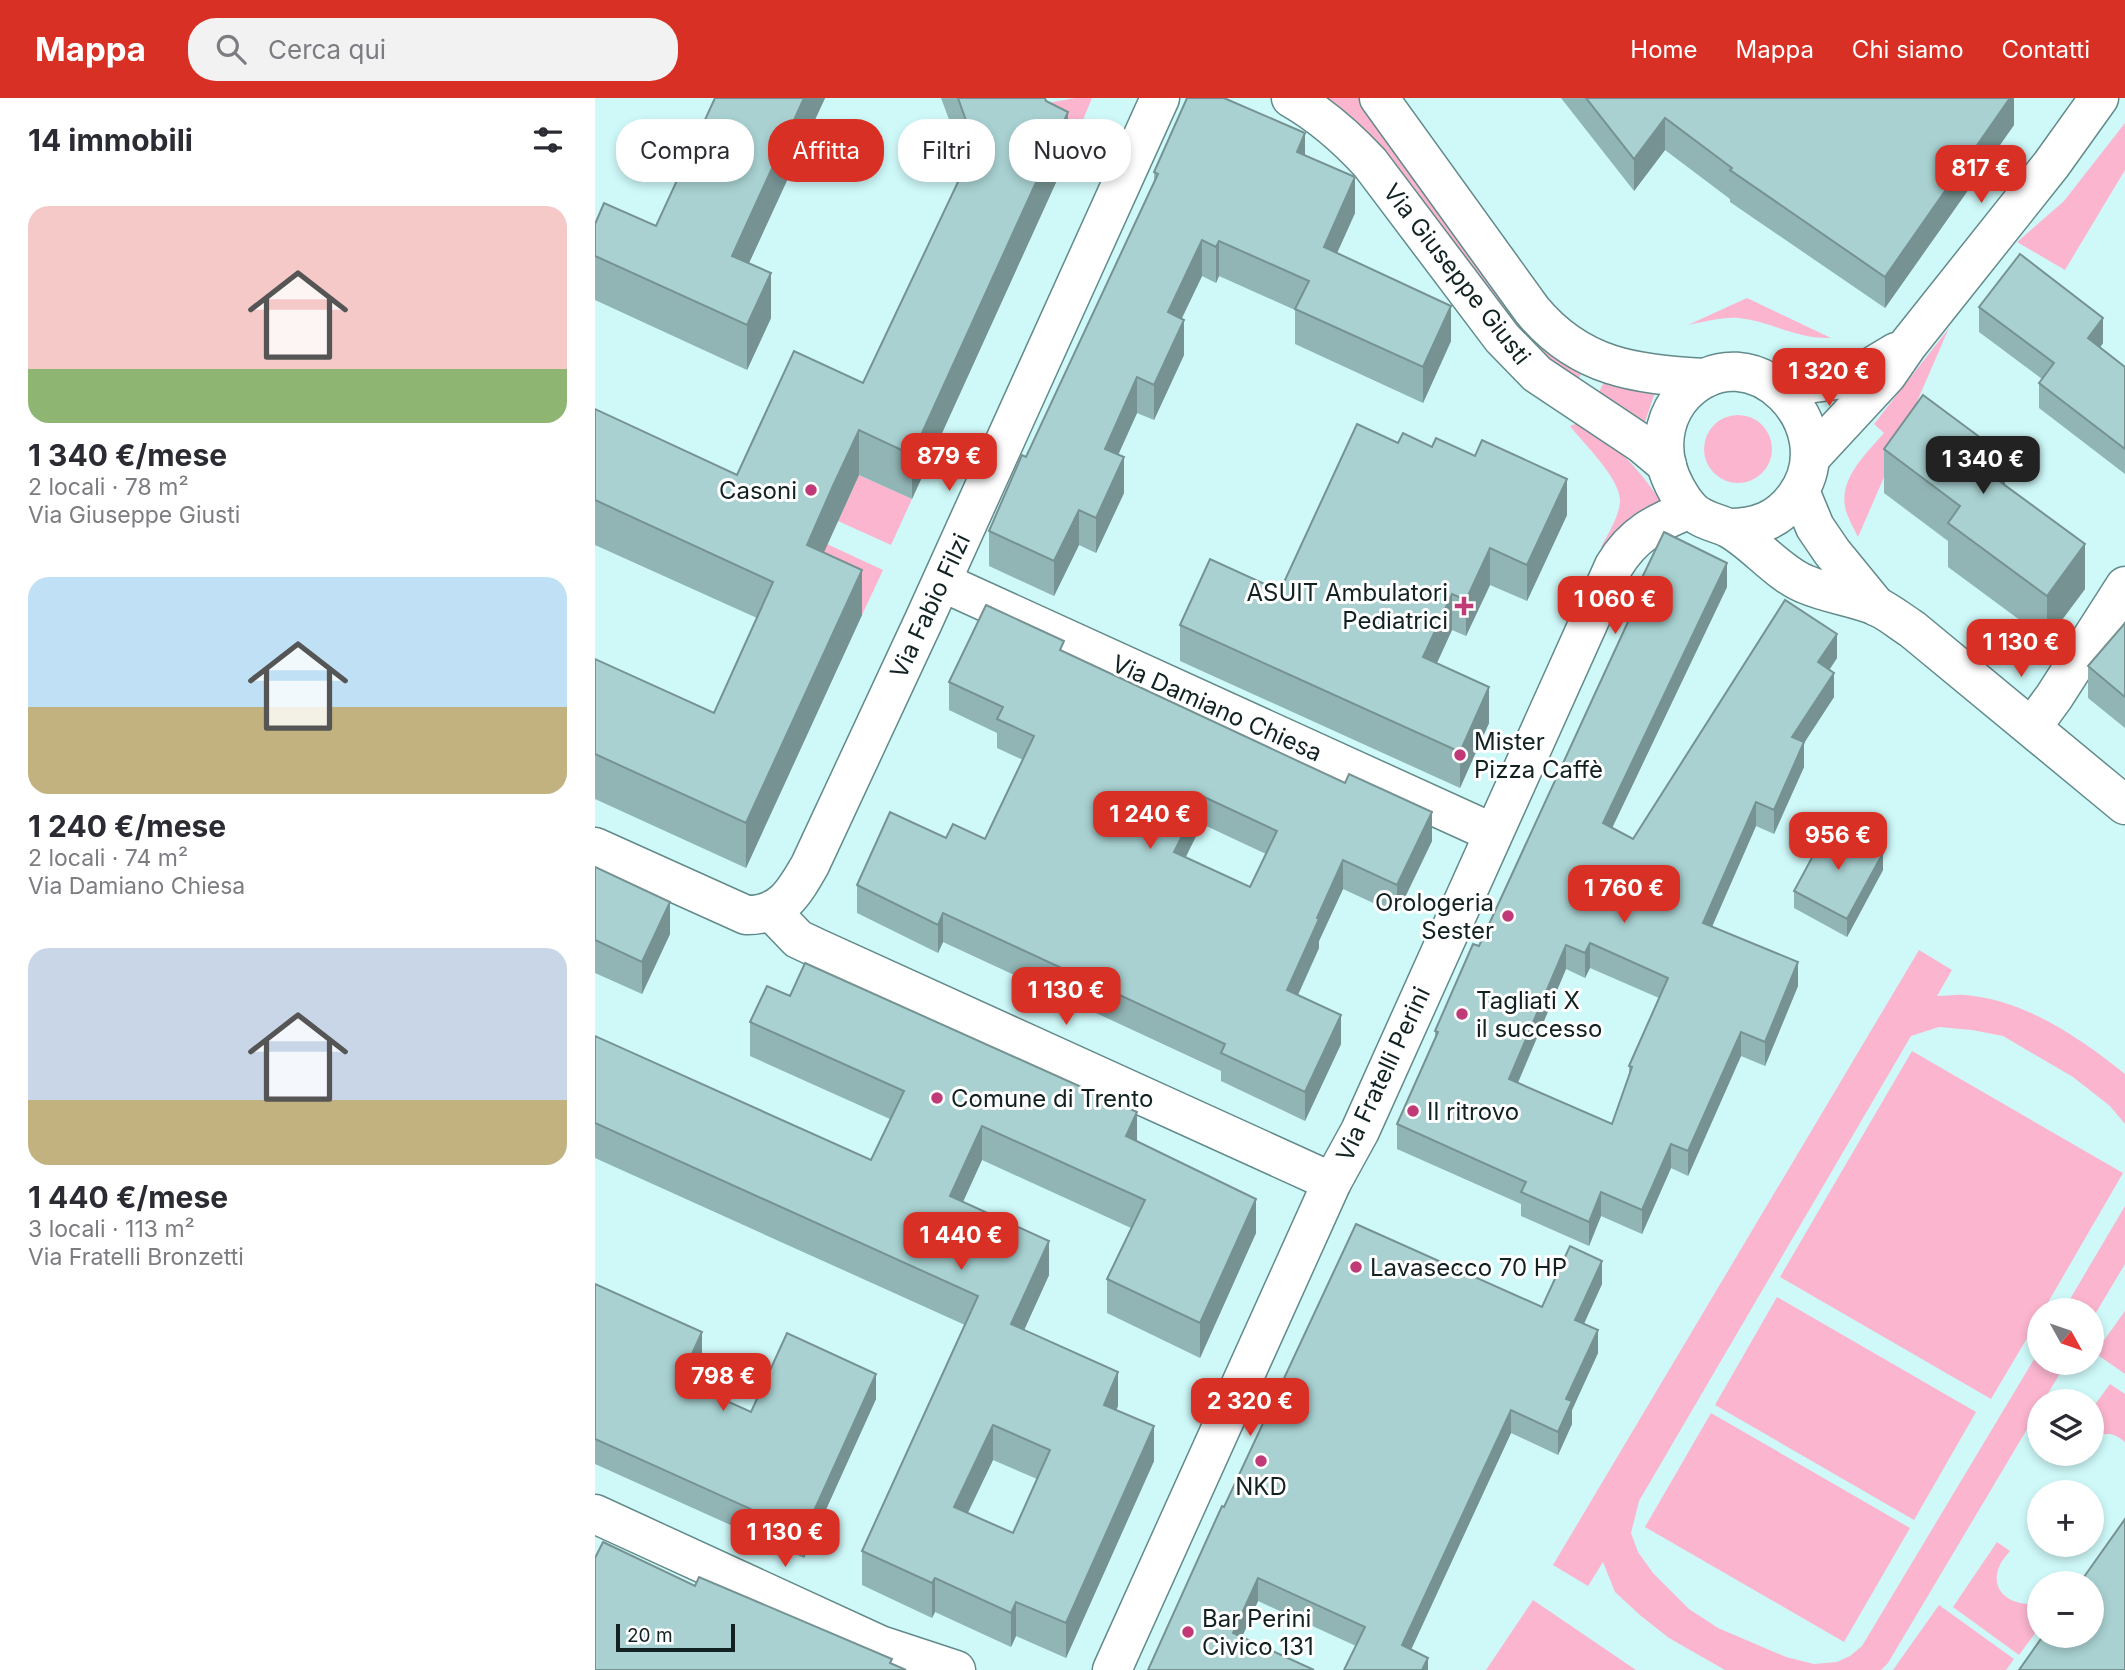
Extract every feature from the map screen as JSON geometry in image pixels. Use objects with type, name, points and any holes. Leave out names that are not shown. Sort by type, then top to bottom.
[{"type":"street","name":"Via Fabio Filzi","points":[[772,912],[791,895],[810,865],[1160,98]]},
{"type":"street","name":"Via Giuseppe Giusti","points":[[1291,98],[1349,139],[1502,338],[1537,374],[1642,444],[1667,465]]},
{"type":"street","name":"Via Giuseppe Giusti","points":[[1379,98],[1552,334],[1580,352],[1613,366],[1657,376],[1706,379]]},
{"type":"street","points":[[1728,528],[1760,525],[1777,517],[1790,505],[1805,474],[1887,375],[2051,165],[2099,98]]},
{"type":"street","points":[[1779,388],[1836,380],[1856,374],[1907,346]]},
{"type":"street","name":"Via Giuseppe Giusti","points":[[1877,607],[1803,584],[1728,528],[1700,517],[1690,509],[1677,490],[1667,465],[1664,444],[1665,428],[1671,413],[1692,387],[1722,373],[1738,371],[1779,388],[1793,403],[1811,444],[1805,474],[1815,527],[1877,607],[1938,649],[2125,804]]},
{"type":"street","name":"Via Fratelli Perini","points":[[1112,1670],[1332,1182],[1360,1131],[1623,550],[1642,532],[1690,509]]},
{"type":"street","name":"Via Damiano Chiesa","points":[[941,582],[1493,833]]},
{"type":"street","points":[[2032,727],[2125,586]]},
{"type":"street","points":[[595,847],[746,915],[760,916],[772,912],[798,939],[1332,1182]]},
{"type":"street","points":[[595,1514],[880,1645],[957,1670]]},
{"type":"shaded area","points":[[1075,98],[1092,98],[1083,119],[1037,119],[1032,106]]},
{"type":"shaded area","points":[[1316,98],[1361,98],[1582,372],[1576,384],[1557,373]]},
{"type":"shaded area","points":[[2125,123],[2125,170],[2065,270],[2017,242],[2064,201]]},
{"type":"shaded area","points":[[1747,298],[1831,338],[1806,336],[1738,318],[1688,325]]},
{"type":"shaded area","points":[[1949,328],[1858,537],[1847,514],[1844,500],[1849,478],[1884,433],[1874,424]]},
{"type":"shaded area","points":[[1604,382],[1654,395],[1644,425],[1597,396]]},
{"type":"shaded area","points":[[1738,415],[1751,418],[1762,425],[1769,436],[1772,449],[1769,462],[1762,473],[1751,480],[1738,483],[1725,480],[1714,473],[1707,462],[1704,449],[1707,436],[1714,425],[1725,418]]},
{"type":"shaded area","points":[[1575,424],[1588,428],[1618,450],[1662,503],[1642,510],[1629,519],[1607,550],[1601,547],[1618,512],[1618,491],[1600,461],[1570,426]]},
{"type":"shaded area","points":[[859,475],[912,499],[891,545],[838,521]]},
{"type":"shaded area","points":[[827,544],[883,570],[862,615],[807,590]]},
{"type":"shaded area","points":[[1919,950],[1952,970],[1937,996],[1987,998],[2030,1012],[2070,1034],[2125,1074],[2125,1124],[2110,1106],[2073,1077],[2003,1036],[1939,1027],[1911,1036],[1639,1501],[1631,1533],[1638,1552],[1653,1573],[1689,1609],[1718,1628],[1786,1657],[1814,1664],[1837,1662],[1862,1646],[2027,1371],[2027,1376],[2058,1376],[2051,1389],[2027,1389],[2027,1429],[1888,1663],[1881,1670],[1725,1670],[1669,1638],[1641,1616],[1615,1592],[1603,1562],[1588,1586],[1553,1565]]},
{"type":"shaded area","points":[[1912,1051],[2123,1173],[2051,1298],[2027,1298],[2027,1338],[1991,1399],[1780,1277]]},
{"type":"shaded area","points":[[2125,1206],[2125,1264],[2104,1299],[2071,1298]]},
{"type":"shaded area","points":[[1777,1297],[1976,1412],[1914,1520],[1715,1405]]},
{"type":"shaded area","points":[[2125,1311],[2125,1374],[2104,1359],[2104,1340]]},
{"type":"shaded area","points":[[2110,1384],[2125,1394],[2125,1442],[2117,1436],[2104,1435],[2104,1392]]},
{"type":"shaded area","points":[[1711,1413],[1910,1528],[1844,1642],[1645,1527]]},
{"type":"shaded area","points":[[1997,1542],[2010,1551],[2001,1563],[1997,1583],[2000,1591],[2013,1601],[2027,1604],[2027,1644],[2019,1655],[1953,1607]]},
{"type":"shaded area","points":[[1533,1600],[1636,1670],[1486,1670]]},
{"type":"shaded area","points":[[1939,1605],[2014,1659],[2006,1670],[1893,1670]]},
{"type":"building","points":[[715,98],[804,98],[794,119],[768,119],[768,177],[732,256],[771,273],[747,325],[595,256],[595,224],[604,203],[656,226],[676,182],[754,182],[754,119],[705,119]]},
{"type":"building","name":"Casoni","points":[[958,98],[1045,98],[1068,112],[1065,119],[1009,119],[1009,182],[1036,182],[912,455],[859,430],[832,488],[807,545],[862,570],[746,823],[595,754],[595,659],[714,713],[773,582],[595,500],[595,409],[737,475],[794,351],[863,383],[958,182],[995,182],[995,119],[965,119]]},
{"type":"building","points":[[1187,98],[1224,98],[1305,133],[1297,152],[1355,177],[1324,247],[1451,306],[1423,367],[1295,309],[1309,281],[1219,241],[1216,247],[1202,240],[1168,312],[1184,320],[1154,385],[1137,377],[1105,449],[1124,457],[1096,518],[1079,510],[1054,561],[989,531],[1022,455],[1026,457],[1158,174],[1154,172]]},
{"type":"building","points":[[1586,98],[2010,98],[1885,277],[1730,170],[1732,168],[1665,118],[1634,159]]},
{"type":"building","points":[[2020,254],[2103,318],[2088,338],[2125,367],[2125,449],[2039,383],[2054,363],[1979,307]]},
{"type":"building","points":[[1923,395],[2005,456],[1991,475],[2085,544],[2047,596],[1948,523],[1960,506],[1884,449]]},
{"type":"building","points":[[1357,424],[1398,443],[1403,433],[1432,447],[1436,438],[1475,456],[1482,440],[1567,479],[1527,565],[1490,548],[1466,600],[1452,594],[1423,657],[1489,687],[1460,752],[1180,625],[1210,559],[1280,591]]},
{"type":"building","points":[[1664,532],[1727,563],[1603,823],[1633,839],[1785,600],[1837,634],[1818,662],[1834,673],[1792,737],[1804,742],[1774,810],[1756,802],[1703,923],[1798,962],[1765,1042],[1741,1032],[1688,1151],[1671,1144],[1642,1210],[1601,1192],[1589,1222],[1521,1192],[1526,1182],[1397,1124],[1473,944],[1479,946],[1633,611],[1627,609]],"holes":[[[1590,943],[1668,978],[1629,1066],[1632,1067],[1612,1124],[1509,1079],[1566,945],[1585,953]]]},
{"type":"building","points":[[986,605],[1064,641],[1060,650],[1345,783],[1349,774],[1432,812],[1397,885],[1343,860],[1287,990],[1341,1015],[1305,1092],[1221,1053],[1225,1044],[943,913],[938,925],[857,885],[890,812],[946,838],[953,824],[985,839],[1034,736],[997,719],[1003,707],[949,682]],"holes":[[[1202,796],[1277,831],[1250,887],[1174,852]]]},
{"type":"building","points":[[2125,623],[2125,697],[2088,666]]},
{"type":"building","points":[[1830,824],[1883,853],[1847,919],[1794,891]]},
{"type":"building","points":[[595,867],[670,902],[642,962],[595,940]]},
{"type":"building","points":[[805,963],[1137,1112],[1126,1136],[1256,1199],[1200,1323],[1107,1279],[1145,1200],[982,1126],[950,1196],[1049,1241],[1011,1324],[1118,1372],[1104,1405],[1154,1426],[1066,1623],[1016,1602],[1011,1613],[935,1578],[932,1583],[862,1551],[978,1296],[595,1123],[595,1036],[871,1160],[904,1091],[750,1022],[767,986],[790,996]],"holes":[[[993,1425],[1050,1450],[1013,1533],[954,1507]]]},
{"type":"building","points":[[1356,1224],[1542,1307],[1570,1246],[1602,1261],[1575,1320],[1598,1330],[1566,1399],[1572,1401],[1558,1432],[1511,1410],[1402,1645],[1428,1658],[1422,1670],[1344,1670],[1365,1627],[1258,1578],[1233,1633],[1314,1670],[1148,1670],[1222,1506],[1224,1507]]},
{"type":"building","points":[[595,1284],[702,1332],[680,1380],[751,1412],[787,1333],[876,1374],[804,1533],[595,1439]]},
{"type":"building","points":[[2125,1519],[2125,1670],[2019,1670],[2035,1648],[2104,1648],[2104,1571],[2088,1571],[2098,1557],[2104,1557],[2104,1549]]},
{"type":"building","points":[[603,1542],[695,1586],[699,1577],[892,1659],[890,1663],[906,1670],[595,1670],[595,1558]]},
{"type":"place","name":"Casoni","points":[[811,490]]},
{"type":"place","name":"ASUIT Ambulatori Pediatrici","points":[[1464,606]]},
{"type":"place","name":"Mister Pizza Caffè","points":[[1460,755]]},
{"type":"place","name":"Orologeria Sester","points":[[1508,916]]},
{"type":"place","name":"Tagliati X il successo","points":[[1462,1014]]},
{"type":"place","name":"Comune di Trento","points":[[937,1098]]},
{"type":"place","name":"Il ritrovo","points":[[1413,1111]]},
{"type":"place","name":"Lavasecco 70 HP","points":[[1356,1267]]},
{"type":"place","name":"NKD","points":[[1261,1461]]},
{"type":"place","name":"Bar Perini Civico 131","points":[[1188,1632]]}]
